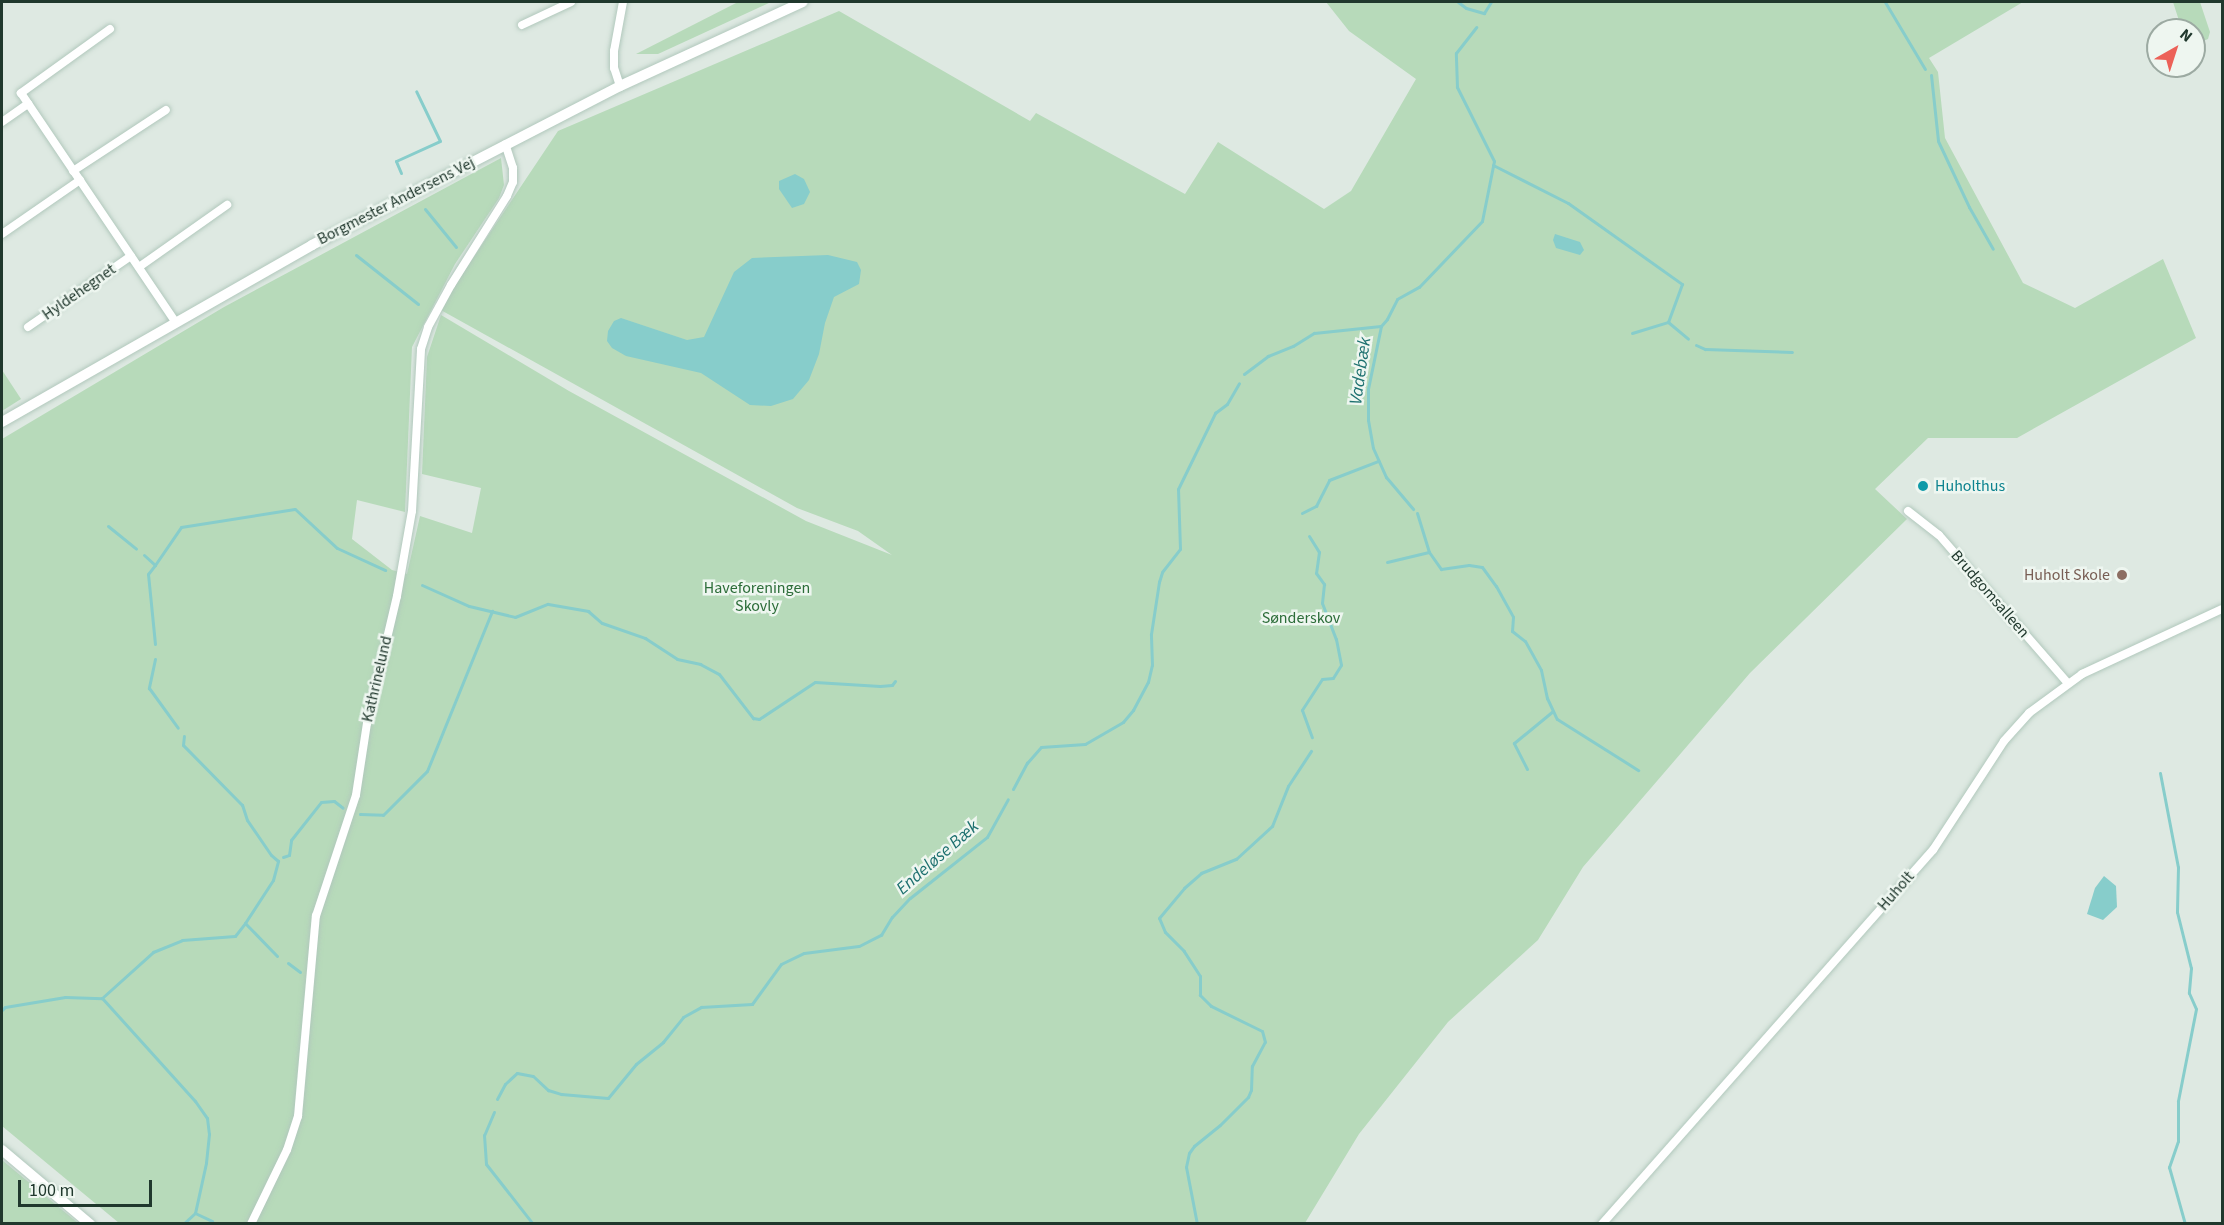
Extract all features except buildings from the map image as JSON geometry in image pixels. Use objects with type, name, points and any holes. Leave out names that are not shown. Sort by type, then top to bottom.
[{"type":"street","points":[[522,25],[571,2]]},
{"type":"street","points":[[620,86],[614,68],[623,2]]},
{"type":"street","name":"Borgmester Andersens Vej","points":[[2,422],[175,321],[312,245],[620,86],[803,2]]},
{"type":"street","points":[[2,122],[28,104],[21,93],[110,29]]},
{"type":"street","name":"Hyldehegnet","points":[[28,104],[175,321]]},
{"type":"street","points":[[73,171],[166,110]]},
{"type":"street","name":"Kathrinelund","points":[[251,1224],[287,1150],[298,1116],[316,916],[356,795],[367,723],[396,596],[412,511],[421,350],[428,327],[451,285],[510,189],[513,168],[505,144]]},
{"type":"street","points":[[2,234],[80,180]]},
{"type":"street","name":"Hyldehegnet","points":[[139,267],[227,205]]},
{"type":"street","name":"Hyldehegnet","points":[[28,327],[131,256]]},
{"type":"street","name":"Brudgomsalleen","points":[[1908,511],[1939,535],[2067,682]]},
{"type":"street","name":"Huholt","points":[[1602,1224],[1933,850],[2004,741],[2029,713],[2067,682],[2223,609]]},
{"type":"street","points":[[2,1150],[90,1224]]},
{"type":"green space","points":[[738,2],[771,2],[658,54],[636,54]]},
{"type":"green space","name":"Sønderskov","points":[[1326,2],[2023,2],[1929,58],[1938,72],[1945,138],[2023,283],[2075,308],[2163,259],[2196,338],[2017,438],[1928,438],[1875,489],[1907,519],[1750,673],[1583,867],[1538,940],[1448,1022],[1359,1134],[1305,1223],[119,1223],[2,1126],[2,439],[224,307],[501,158],[504,185],[499,198],[455,264],[412,347],[405,512],[357,500],[352,539],[392,570],[407,574],[420,516],[472,533],[481,488],[422,474],[427,357],[441,315],[569,391],[806,521],[892,555],[858,531],[797,508],[439,309],[558,131],[839,11],[1030,121],[1036,113],[1185,194],[1218,142],[1324,209],[1351,191],[1416,79],[1349,31]]},
{"type":"green space","points":[[2173,2],[2200,2],[2205,18],[2178,18]]},
{"type":"green space","points":[[2206,20],[2210,32],[2206,40]]},
{"type":"green space","points":[[2,370],[21,399],[2,411]]},
{"type":"green space","points":[[2,1160],[78,1223],[2,1223]]},
{"type":"water","points":[[795,174],[804,179],[810,192],[804,204],[792,208],[779,189],[779,181]]},
{"type":"water","points":[[1555,234],[1580,242],[1584,250],[1580,255],[1556,248],[1553,240]]},
{"type":"water","points":[[828,255],[857,262],[861,270],[859,284],[834,297],[825,323],[819,354],[809,380],[793,399],[771,406],[750,405],[701,373],[626,356],[612,348],[607,341],[608,331],[614,321],[621,318],[687,340],[704,337],[734,272],[752,258]]},
{"type":"water","points":[[2104,876],[2116,886],[2117,907],[2103,920],[2087,914],[2095,888]]},
{"type":"waterway","points":[[1458,2],[1466,8],[1484,13],[1491,2]]},
{"type":"waterway","points":[[1885,2],[1925,69]]},
{"type":"waterway","name":"Endeløse Bæk","points":[[1244,374],[1268,356],[1293,346],[1314,333],[1381,326],[1397,299],[1419,287],[1482,221],[1494,161],[1457,87],[1456,53],[1476,27]]},
{"type":"waterway","points":[[1931,75],[1938,141],[1969,207],[1993,249]]},
{"type":"waterway","points":[[401,173],[396,161],[440,141],[416,91]]},
{"type":"waterway","points":[[1493,165],[1568,203],[1682,284],[1668,322],[1688,339]]},
{"type":"waterway","points":[[425,209],[456,247]]},
{"type":"waterway","points":[[356,255],[418,304]]},
{"type":"waterway","points":[[1632,333],[1668,322]]},
{"type":"waterway","name":"Vadebæk","points":[[1381,326],[1368,389],[1368,420],[1373,448],[1386,477],[1413,509]]},
{"type":"waterway","points":[[1696,345],[1705,349],[1792,352]]},
{"type":"waterway","name":"Endeløse Bæk","points":[[1013,789],[1027,763],[1041,747],[1085,744],[1123,722],[1133,710],[1148,682],[1152,665],[1151,634],[1159,582],[1162,572],[1180,549],[1178,489],[1215,413],[1227,404],[1239,383]]},
{"type":"waterway","points":[[1302,513],[1316,506],[1329,480],[1378,461]]},
{"type":"waterway","points":[[144,555],[155,565],[181,527],[295,509],[337,548],[385,570]]},
{"type":"waterway","points":[[1417,513],[1429,552],[1441,569],[1469,565],[1482,567],[1496,586],[1513,617],[1512,631],[1525,641],[1541,670],[1547,698],[1557,719],[1638,770]]},
{"type":"waterway","points":[[108,526],[136,549]]},
{"type":"waterway","points":[[1309,536],[1319,552],[1316,573],[1324,584],[1322,603],[1336,639],[1341,665],[1333,678],[1322,679],[1302,710],[1312,737]]},
{"type":"waterway","points":[[1387,562],[1429,552]]},
{"type":"waterway","points":[[155,565],[148,574],[155,644]]},
{"type":"waterway","points":[[422,585],[469,606],[515,617],[548,604],[588,611],[602,623],[645,638],[677,659],[700,664],[719,674],[753,718],[759,719],[815,682],[880,686],[892,685],[895,681]]},
{"type":"waterway","points":[[360,814],[383,815],[427,771],[492,611]]},
{"type":"waterway","points":[[155,659],[149,688],[178,728]]},
{"type":"waterway","points":[[1527,769],[1514,743],[1553,711]]},
{"type":"waterway","points":[[2,1010],[5,1007],[65,997],[102,998],[153,952],[182,940],[235,936],[245,923],[273,880],[278,861],[271,855],[247,820],[242,805],[183,745],[184,736]]},
{"type":"waterway","points":[[1197,1224],[1186,1167],[1189,1153],[1248,1097],[1251,1090],[1252,1066],[1265,1042],[1262,1031],[1211,1006],[1200,995],[1200,976],[1184,951],[1165,932],[1159,918],[1184,888],[1201,873],[1236,859],[1272,826],[1288,786],[1311,751]]},
{"type":"waterway","points":[[2160,773],[2178,867],[2177,912],[2191,968],[2189,993],[2196,1009],[2178,1101],[2178,1141],[2169,1167],[2185,1224]]},
{"type":"waterway","name":"Endeløse Bæk","points":[[497,1099],[505,1084],[517,1073],[533,1076],[548,1090],[561,1094],[608,1098],[636,1064],[663,1042],[683,1017],[701,1007],[752,1004],[781,964],[804,953],[859,946],[881,935],[892,917],[910,898],[987,837],[1008,799]]},
{"type":"waterway","points":[[283,857],[289,855],[291,840],[321,802],[334,801],[343,808]]},
{"type":"waterway","points":[[245,923],[277,956]]},
{"type":"waterway","points":[[288,963],[300,972]]},
{"type":"waterway","points":[[102,998],[195,1101],[207,1118],[209,1134],[206,1163],[195,1213],[183,1224]]},
{"type":"waterway","name":"Endeløse Bæk","points":[[494,1112],[484,1135],[486,1164],[533,1224]]},
{"type":"waterway","points":[[195,1213],[212,1221]]},
{"type":"place","name":"Huholthus","points":[[1923,486]]},
{"type":"place","name":"Huholt Skole","points":[[2122,575]]},
{"type":"park label","name":"Haveforeningen Skovly","points":[[757,597]]}]
